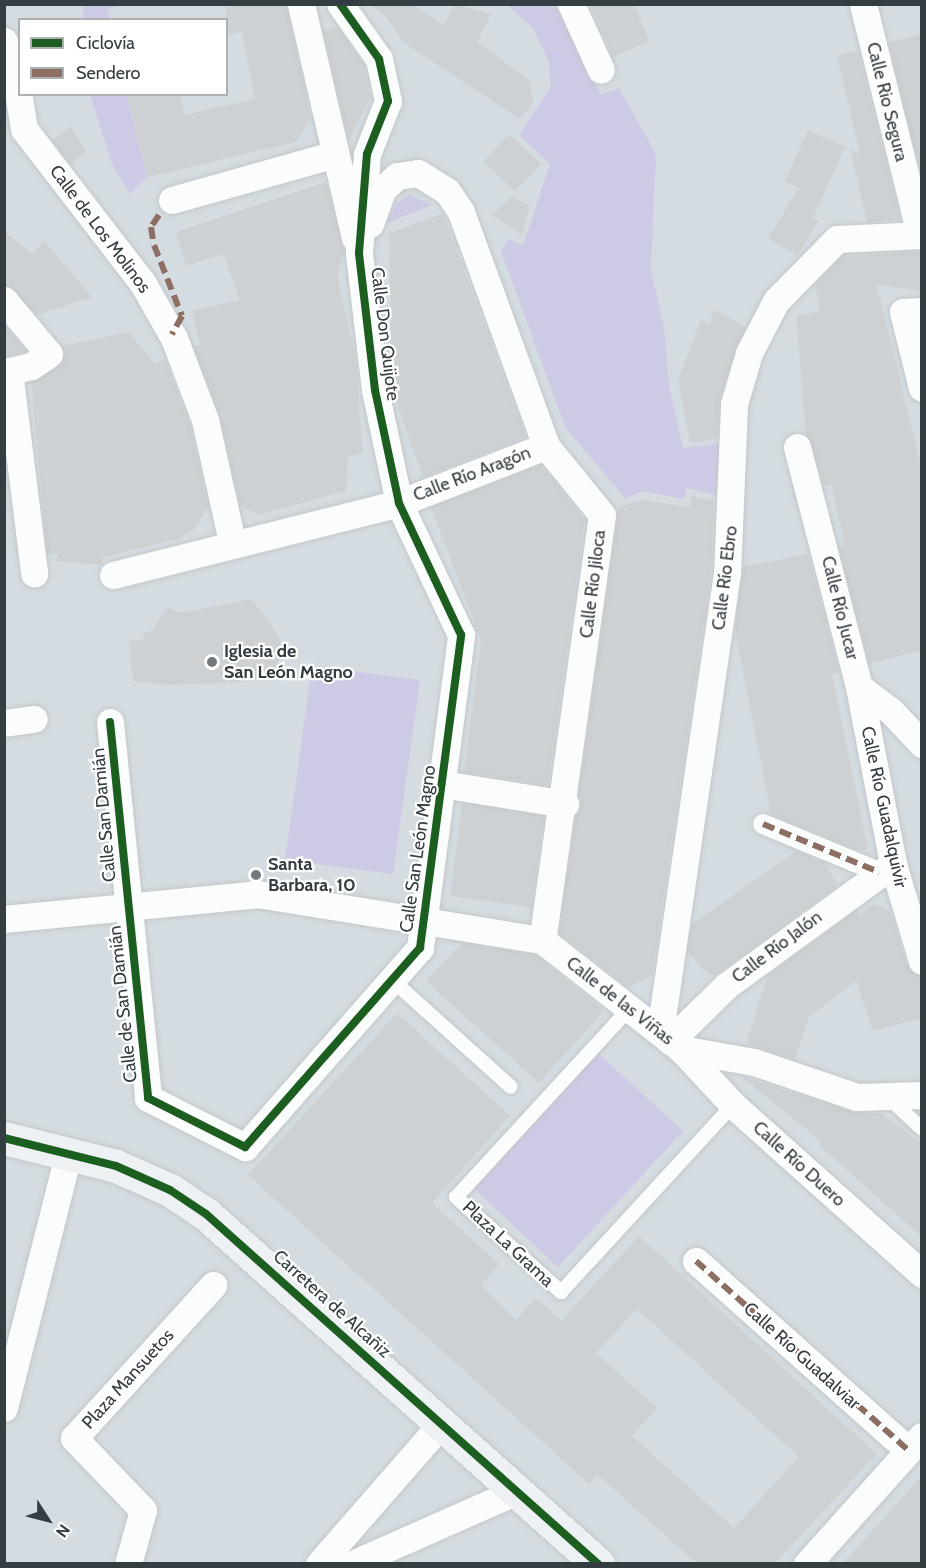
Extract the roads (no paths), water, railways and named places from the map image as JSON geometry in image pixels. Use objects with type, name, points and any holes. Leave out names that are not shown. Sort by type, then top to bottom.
[{"type":"main road","name":"Carretera de Alcañiz","points":[[4,1138],[69,1152],[145,1178],[206,1214],[598,1563]]},
{"type":"street","name":"Calle Don Quijote","points":[[301,4],[332,155],[359,253],[375,390],[399,502]]},
{"type":"street","name":"Calle Don Quijote","points":[[340,4],[379,59],[388,101],[367,154],[359,253]]},
{"type":"street","points":[[571,4],[601,70]]},
{"type":"street","name":"Calle Rio Segura","points":[[863,4],[921,235]]},
{"type":"street","name":"Calle de Los Molinos","points":[[4,41],[14,67],[11,106],[24,129],[142,282],[174,338],[205,420],[232,542]]},
{"type":"street","points":[[172,200],[332,155]]},
{"type":"street","name":"Calle Río Jiloca","points":[[359,253],[383,189],[397,176],[418,173],[447,191],[461,212],[546,446],[602,515],[565,804],[542,940]]},
{"type":"street","name":"Calle Río Ebro","points":[[670,1041],[727,574],[734,404],[749,353],[776,301],[837,239],[921,235]]},
{"type":"street","points":[[4,300],[49,354],[15,370],[34,573]]},
{"type":"street","points":[[921,311],[903,312],[921,388]]},
{"type":"street","name":"Calle Río Aragón","points":[[399,502],[546,446]]},
{"type":"street","name":"Calle Río Jucar","points":[[797,447],[859,687]]},
{"type":"street","points":[[113,575],[232,542],[399,502]]},
{"type":"street","name":"Calle San León Magno","points":[[245,1147],[420,948],[461,635],[399,502]]},
{"type":"street","points":[[859,687],[890,710],[921,744]]},
{"type":"street","name":"Calle Río Guadalquivir","points":[[859,687],[886,868],[921,961]]},
{"type":"street","points":[[4,723],[34,719]]},
{"type":"street","name":"Calle San Damián","points":[[110,722],[127,906]]},
{"type":"street","name":"Calle San León Magno","points":[[442,784],[565,804]]},
{"type":"street","points":[[763,824],[886,868]]},
{"type":"street","name":"Calle Río Jalón","points":[[670,1041],[726,986],[886,868]]},
{"type":"street","name":"Calle de las Viñas","points":[[4,919],[257,894],[542,940],[670,1041],[754,1062],[857,1097],[891,1100],[921,1095]]},
{"type":"street","name":"Calle de San Damián","points":[[127,906],[148,1098],[245,1147]]},
{"type":"street","name":"Calle Río Duero","points":[[670,1041],[733,1105],[921,1275]]},
{"type":"street","points":[[4,1407],[69,1152]]},
{"type":"street","name":"Calle Río Guadalviar","points":[[696,1261],[915,1443]]},
{"type":"street","name":"Plaza Mansuetos","points":[[128,1563],[143,1510],[74,1438],[213,1285]]},
{"type":"street","points":[[319,1563],[442,1423]]},
{"type":"street","points":[[807,1563],[915,1443]]},
{"type":"street","points":[[352,1563],[517,1491]]},
{"type":"lane","points":[[391,979],[511,1087]]},
{"type":"lane","name":"Plaza La Grama","points":[[630,1008],[531,1105],[456,1197],[561,1292],[733,1105]]},
{"type":"lane","points":[[891,1100],[921,1129]]},
{"type":"place","name":"Iglesia de San León Magno","points":[[212,662]]},
{"type":"place","name":"Santa Barbara, 10","points":[[256,875]]}]
